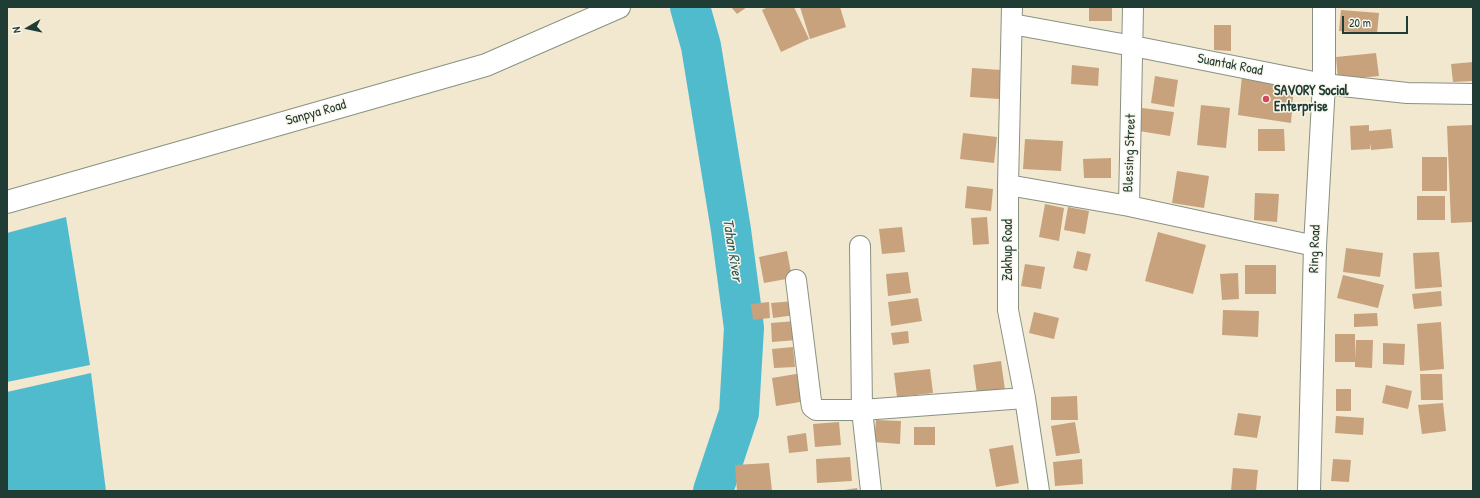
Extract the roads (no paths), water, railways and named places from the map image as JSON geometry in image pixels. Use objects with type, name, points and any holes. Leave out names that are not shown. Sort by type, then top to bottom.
[{"type":"street","name":"Sanpya Road","points":[[7,202],[486,65],[619,7]]},
{"type":"street","name":"Blessing Street","points":[[1133,7],[1129,206],[1315,246]]},
{"type":"street","name":"Ring Road","points":[[1309,491],[1315,246],[1324,84],[1324,7]]},
{"type":"street","name":"Suantak Road","points":[[1012,15],[1133,46],[1324,84],[1407,93],[1473,94]]},
{"type":"street","name":"Zakhup Road","points":[[1012,15],[1008,185],[1008,310],[1025,398],[1039,491]]},
{"type":"street","points":[[1008,185],[1129,206]]},
{"type":"street","points":[[860,246],[862,410],[871,491]]},
{"type":"street","points":[[796,280],[812,407],[816,410],[862,410],[1025,398]]},
{"type":"water","points":[[66,217],[90,365],[7,382],[7,233]]},
{"type":"water","points":[[91,373],[106,491],[7,491],[7,392]]},
{"type":"waterway","name":"Tahan River","points":[[690,7],[701,46],[731,230],[744,328],[739,413],[713,491]]},
{"type":"place","name":"SAVORY Social Enterprise","points":[[1266,99]]}]
